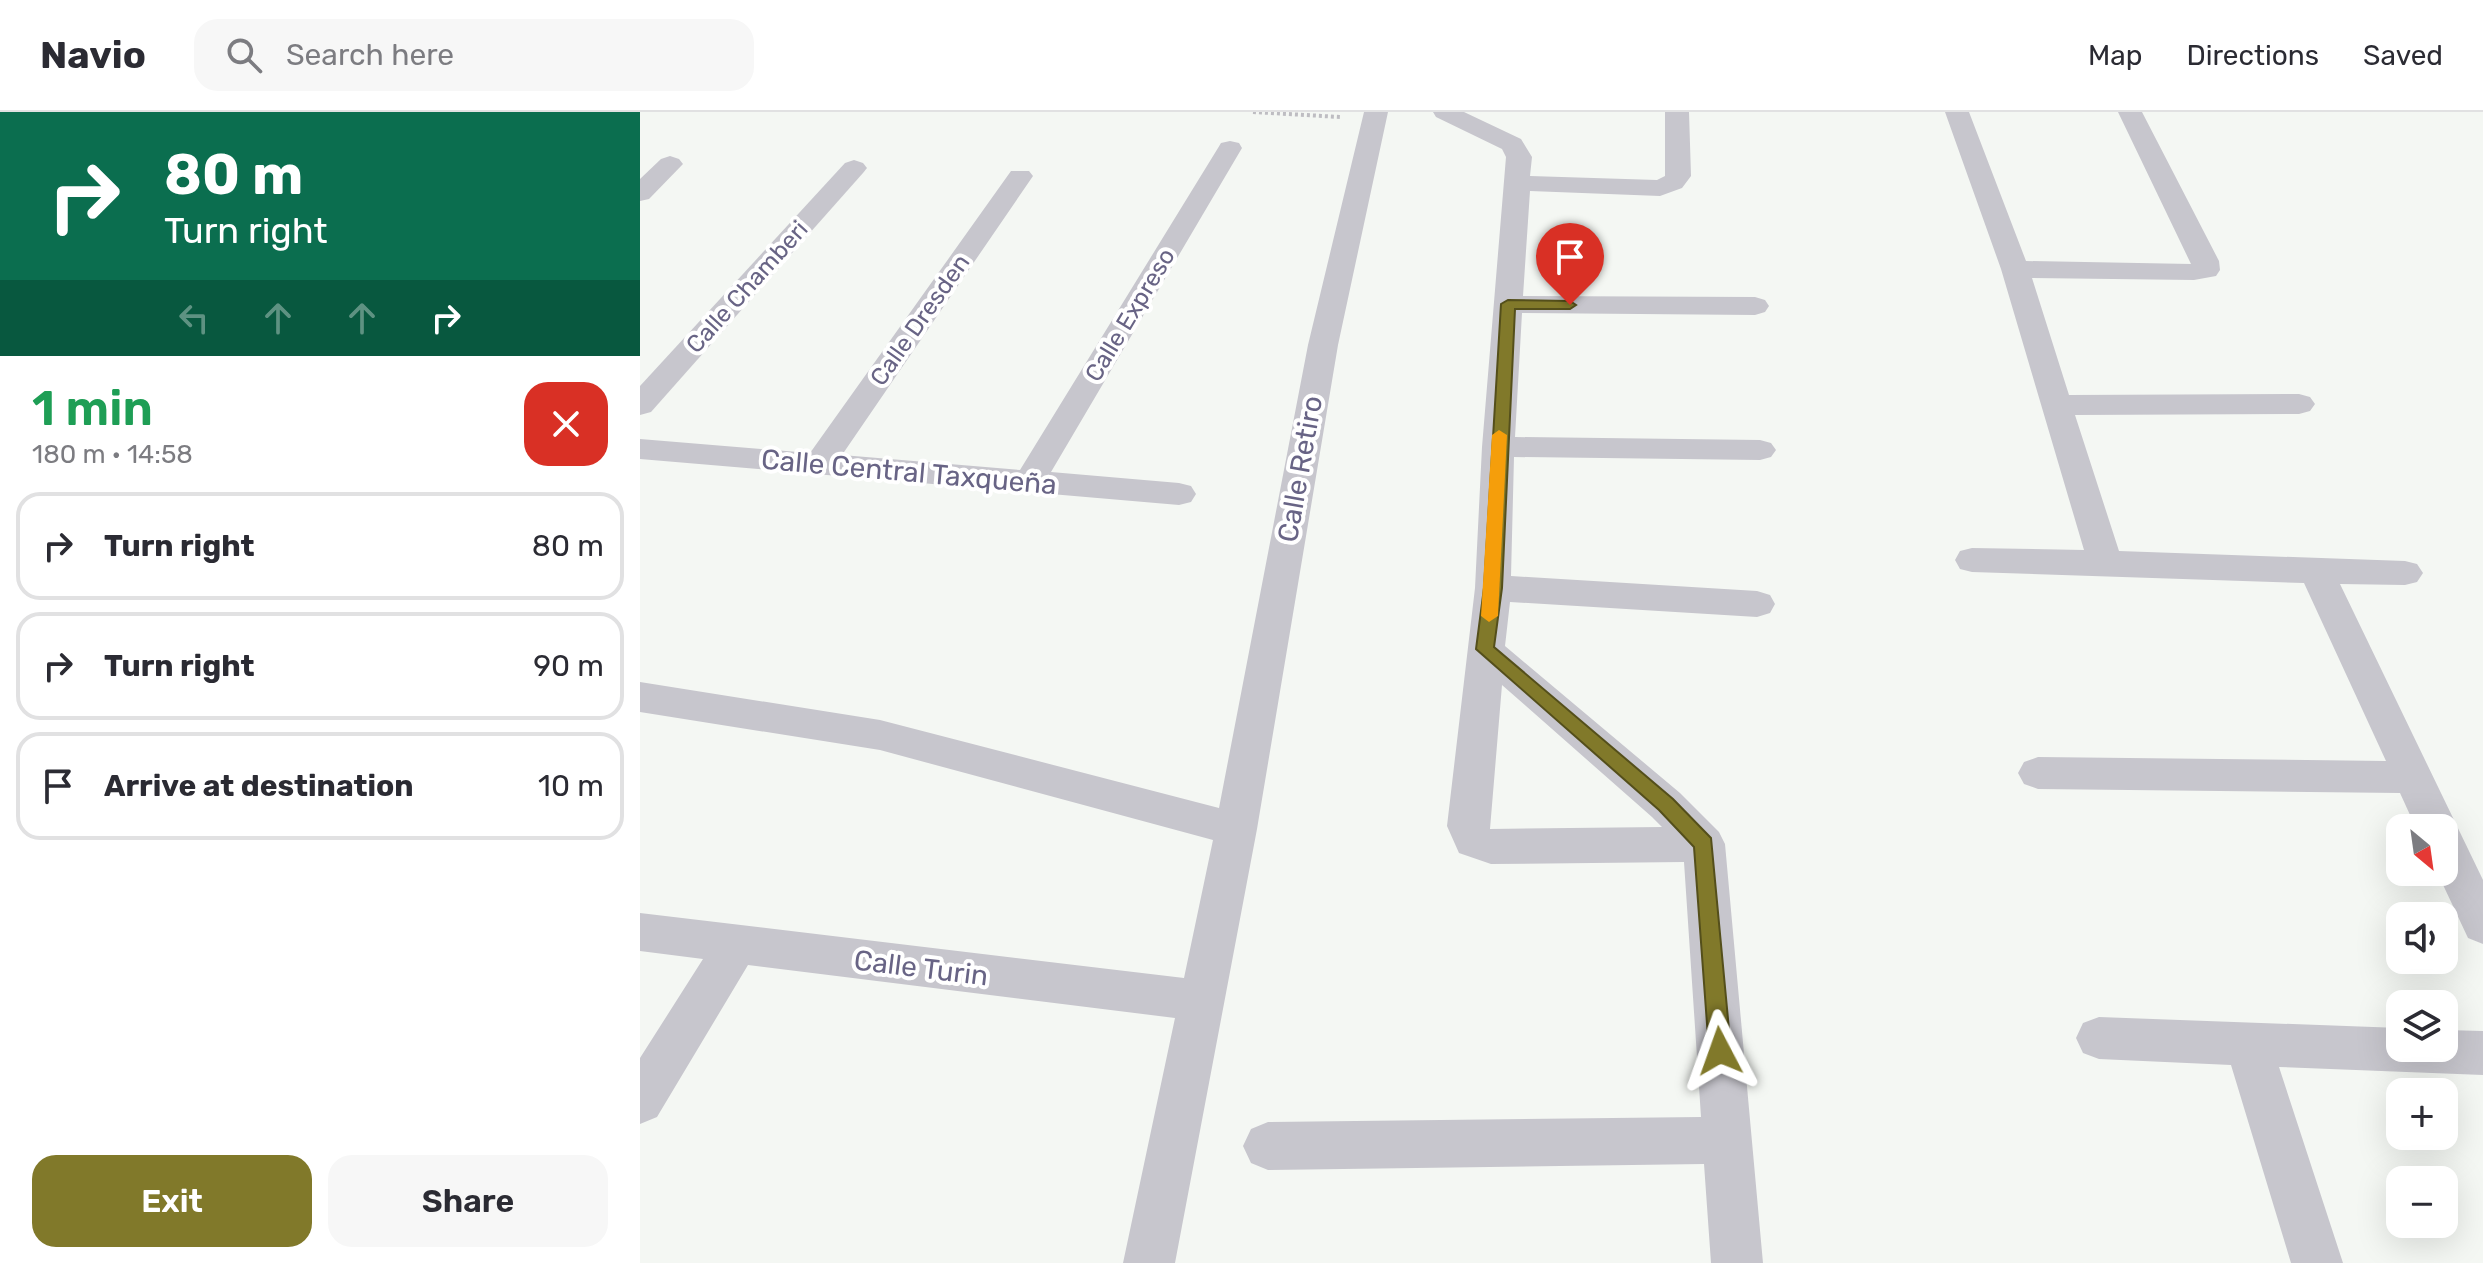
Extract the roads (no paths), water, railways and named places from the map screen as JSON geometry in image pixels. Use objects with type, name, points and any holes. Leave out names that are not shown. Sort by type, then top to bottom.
[{"type":"street","points":[[1445,112],[1512,144],[1519,157],[1498,447],[1493,588],[1468,826],[1474,841],[1491,847],[1704,844]]},
{"type":"street","points":[[1516,183],[1660,188],[1673,183],[1678,176],[1677,112]]},
{"type":"street","points":[[1957,112],[2015,269],[2104,560]]},
{"type":"street","points":[[2015,269],[2206,270],[2205,261],[2130,112]]},
{"type":"street","name":"Calle Retiro","points":[[1149,1263],[1236,829],[1323,345],[1375,116]]},
{"type":"street","name":"Calle Expreso","points":[[1029,482],[1230,148]]},
{"type":"street","points":[[640,193],[670,164]]},
{"type":"street","name":"Calle Chamberi","points":[[640,405],[854,168]]},
{"type":"street","name":"Calle Dresden","points":[[819,464],[1020,176]]},
{"type":"street","points":[[1508,304],[1755,306]]},
{"type":"street","points":[[2058,405],[2299,404]]},
{"type":"street","points":[[1498,447],[1760,450]]},
{"type":"street","name":"Calle Central Taxqueña","points":[[640,449],[1179,494]]},
{"type":"street","points":[[1972,560],[2104,560],[2317,572],[2405,573]]},
{"type":"street","points":[[2317,572],[2431,814]]},
{"type":"street","points":[[1493,588],[1757,604]]},
{"type":"street","points":[[1485,649],[1666,805],[1704,844],[1737,1263]]},
{"type":"street","points":[[640,697],[880,735],[1236,829]]},
{"type":"street","points":[[2038,773],[2414,777]]},
{"type":"street","points":[[2458,872],[2483,925]]},
{"type":"street","name":"Calle Turin","points":[[640,932],[1057,985],[1202,1000]]},
{"type":"street","points":[[640,1101],[736,945]]},
{"type":"street","points":[[2099,1038],[2483,1053]]},
{"type":"street","points":[[2249,1046],[2317,1263]]},
{"type":"street","points":[[1268,1146],[1727,1140]]}]
